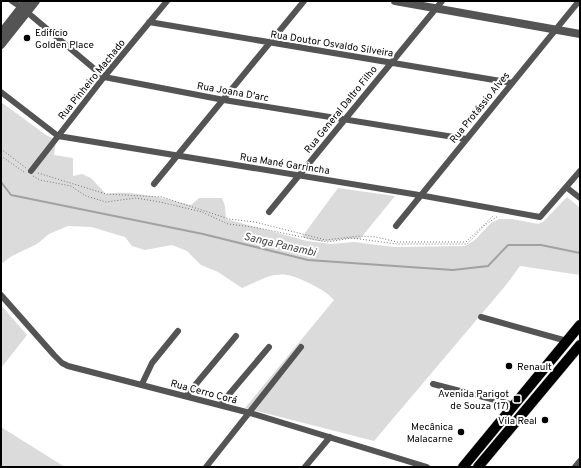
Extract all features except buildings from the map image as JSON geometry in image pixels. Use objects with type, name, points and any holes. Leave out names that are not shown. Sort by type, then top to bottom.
[{"type":"main road","points":[[463,467],[580,325]]},
{"type":"main road","points":[[478,467],[580,345]]},
{"type":"main road","points":[[550,381],[543,380],[543,376],[558,352]]},
{"type":"main road","points":[[467,467],[483,442]]},
{"type":"street","name":"Rua Joana D'arc","points":[[12,1],[25,7],[104,77],[224,100],[466,139]]},
{"type":"street","points":[[1,33],[25,7],[36,1]]},
{"type":"street","name":"Rua Pinheiro Machado","points":[[31,171],[104,77],[167,1]]},
{"type":"street","points":[[154,184],[304,1]]},
{"type":"street","points":[[395,1],[580,34]]},
{"type":"street","name":"Rua General Daltro Filho","points":[[269,212],[442,1]]},
{"type":"street","name":"Rua Protássio Alves","points":[[396,226],[419,195],[579,1]]},
{"type":"street","points":[[1,45],[25,7]]},
{"type":"street","name":"Rua Doutor Osvaldo Silveira","points":[[149,22],[268,44],[512,83]]},
{"type":"street","name":"Rua Mané Garrincha","points":[[1,92],[58,136],[419,195],[540,217],[566,187]]},
{"type":"street","points":[[580,171],[566,187],[580,198]]},
{"type":"street","name":"Rua Cerro Corá","points":[[1,295],[62,363],[250,413],[427,467]]},
{"type":"street","points":[[482,317],[567,341]]},
{"type":"street","points":[[142,384],[152,363],[178,331]]},
{"type":"street","points":[[186,396],[236,336]]},
{"type":"street","points":[[220,406],[268,347]]},
{"type":"street","points":[[206,467],[301,347]]},
{"type":"street","points":[[433,384],[514,405]]},
{"type":"street","points":[[305,467],[330,437]]},
{"type":"street","points":[[575,467],[580,461]]},
{"type":"path","points":[[1,149],[31,171],[87,190],[106,194],[162,197],[229,219],[255,222],[326,240],[354,236],[376,237],[397,242],[466,242],[489,218],[502,213]]},
{"type":"path","points":[[1,156],[23,172],[40,180],[71,186],[86,196],[106,202],[136,198],[160,202],[202,212],[228,224],[253,226],[327,242],[352,238],[397,244],[467,244],[492,220],[497,216],[503,215]]},
{"type":"shaded area","points":[[1,102],[46,135],[56,140],[54,155],[73,158],[73,176],[82,174],[91,178],[106,194],[137,194],[191,205],[199,198],[222,198],[225,206],[226,219],[307,241],[331,244],[354,242],[394,247],[465,246],[475,240],[491,223],[499,219],[512,219],[538,224],[543,222],[567,197],[580,208],[580,275],[520,266],[506,285],[374,441],[245,408],[334,300],[328,294],[309,283],[289,275],[282,274],[267,277],[242,288],[218,272],[201,265],[187,251],[172,245],[145,250],[132,246],[125,237],[91,227],[68,226],[49,234],[37,244],[12,256],[1,264]]},
{"type":"shaded area","points":[[338,188],[395,196],[360,239],[318,241],[302,237]]},
{"type":"shaded area","points":[[1,305],[27,335],[1,368]]},
{"type":"shaded area","points":[[1,427],[65,467],[1,467]]},
{"type":"waterway","name":"Sanga Panambi","points":[[1,182],[11,195],[203,234],[308,260],[453,270],[488,266],[508,245],[541,245],[580,253]]},
{"type":"place","name":"Edifício Golden Place","points":[[27,38]]},
{"type":"place","name":"Renault","points":[[509,366]]},
{"type":"place","name":"Avenida Parigot de Souza (17)","points":[[517,399]]},
{"type":"place","name":"Vila Real","points":[[545,420]]},
{"type":"place","name":"Mecânica Malacarne","points":[[461,432]]}]
